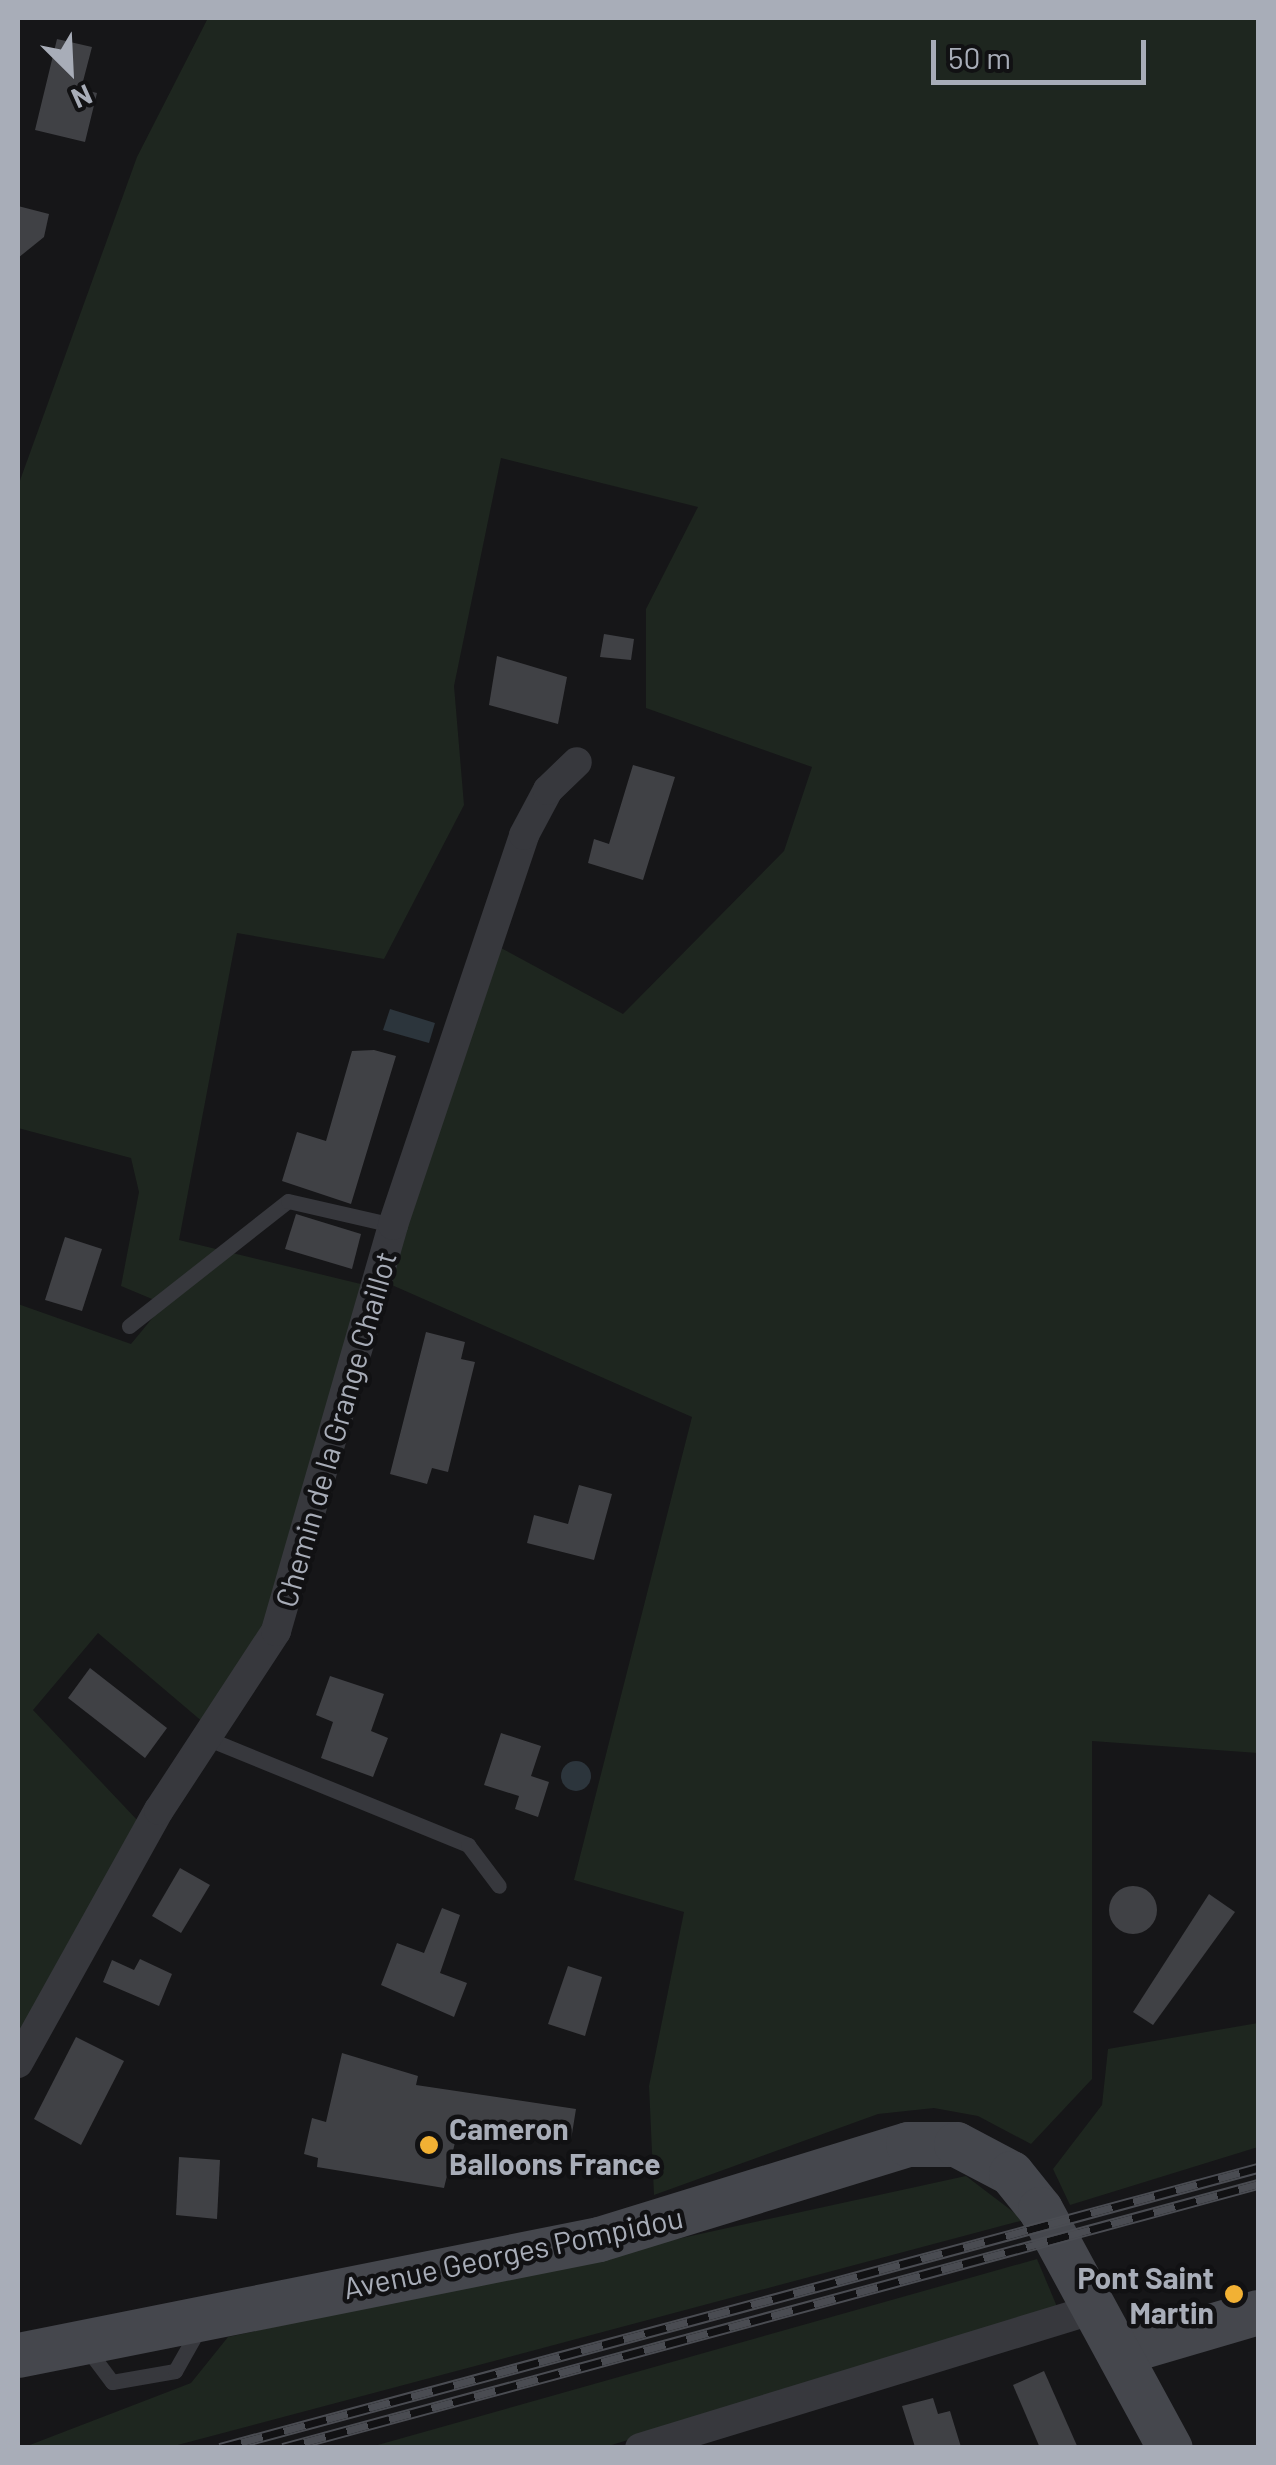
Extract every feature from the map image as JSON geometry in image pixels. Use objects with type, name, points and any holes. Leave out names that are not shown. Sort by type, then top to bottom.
[{"type":"main road","name":"Avenue Georges Pompidou","points":[[18,2355],[616,2234],[908,2144],[975,2150],[1012,2173],[1040,2209],[1097,2308],[1170,2448]]},
{"type":"main road","points":[[1122,2352],[1258,2312]]},
{"type":"street","name":"Chemin de la Grange Chaillot","points":[[18,2063],[140,1841],[212,1740],[288,1601],[393,1225],[524,836],[548,790],[578,762]]},
{"type":"street","points":[[640,2448],[1097,2308]]},
{"type":"lane","points":[[129,1326],[288,1201],[393,1225]]},
{"type":"lane","points":[[212,1740],[468,1845],[499,1886]]},
{"type":"shaded area","points":[[208,18],[1258,18],[1258,1753],[1092,1741],[1092,2079],[1031,2144],[978,2116],[934,2108],[878,2114],[654,2195],[649,2086],[684,1912],[574,1880],[692,1417],[385,1282],[501,948],[623,1014],[784,851],[812,767],[646,708],[646,609],[698,507],[501,458],[454,686],[464,805],[384,959],[237,933],[179,1240],[369,1286],[268,1616],[204,1723],[98,1633],[33,1710],[139,1822],[18,2043],[18,1304],[131,1344],[164,1304],[121,1286],[139,1192],[131,1158],[18,1128],[18,486],[137,157]]},
{"type":"shaded area","points":[[390,1009],[435,1023],[429,1043],[383,1030]]},
{"type":"shaded area","points":[[576,1761],[587,1765],[591,1776],[587,1787],[576,1791],[565,1787],[561,1776],[565,1765]]},
{"type":"shaded area","points":[[1258,2023],[1258,2147],[1070,2205],[1053,2169],[1102,2105],[1108,2049]]},
{"type":"shaded area","points":[[966,2176],[1024,2220],[170,2447],[22,2448],[191,2383],[228,2337]]},
{"type":"shaded area","points":[[1037,2259],[1058,2309],[605,2447],[367,2448]]},
{"type":"building","points":[[57,39],[92,47],[81,89],[97,93],[85,142],[35,130]]},
{"type":"building","points":[[18,206],[49,214],[44,237],[18,258]]},
{"type":"building","points":[[604,634],[634,639],[631,660],[600,657]]},
{"type":"building","points":[[497,656],[567,677],[558,724],[489,705]]},
{"type":"building","points":[[633,765],[675,777],[643,880],[588,863],[594,839],[609,844]]},
{"type":"building","points":[[374,1050],[396,1056],[351,1204],[282,1181],[297,1132],[326,1141],[352,1051]]},
{"type":"building","points":[[296,1214],[361,1234],[352,1269],[285,1249]]},
{"type":"building","points":[[65,1237],[102,1249],[82,1311],[45,1300]]},
{"type":"building","points":[[426,1332],[465,1342],[461,1359],[475,1362],[448,1472],[432,1468],[427,1484],[390,1474]]},
{"type":"building","points":[[579,1485],[612,1494],[594,1560],[527,1543],[534,1515],[568,1524]]},
{"type":"building","points":[[90,1668],[167,1728],[145,1758],[68,1698]]},
{"type":"building","points":[[330,1676],[384,1694],[371,1731],[388,1738],[373,1777],[321,1758],[333,1722],[316,1715]]},
{"type":"building","points":[[501,1733],[541,1746],[531,1776],[549,1782],[538,1817],[515,1809],[519,1796],[484,1785]]},
{"type":"building","points":[[180,1868],[210,1885],[181,1933],[152,1916]]},
{"type":"building","points":[[1133,1886],[1150,1893],[1157,1910],[1150,1927],[1133,1934],[1116,1927],[1109,1910],[1116,1893]]},
{"type":"building","points":[[1209,1894],[1235,1912],[1153,2025],[1133,2012]]},
{"type":"building","points":[[442,1908],[460,1915],[440,1973],[467,1983],[454,2017],[381,1985],[397,1943],[424,1953]]},
{"type":"building","points":[[140,1959],[172,1974],[159,2006],[103,1982],[112,1960],[134,1970]]},
{"type":"building","points":[[568,1966],[602,1977],[585,2036],[548,2024]]},
{"type":"building","points":[[76,2037],[124,2061],[81,2145],[34,2119]]},
{"type":"building","points":[[342,2053],[418,2076],[416,2085],[576,2109],[571,2140],[459,2126],[444,2188],[317,2167],[318,2158],[304,2154],[312,2118],[326,2122]]},
{"type":"building","points":[[179,2157],[220,2160],[217,2219],[176,2215]]},
{"type":"building","points":[[1044,2371],[1078,2448],[1040,2448],[1013,2385]]},
{"type":"building","points":[[933,2398],[938,2414],[950,2411],[961,2447],[915,2447],[902,2406]]},
{"type":"railway","points":[[220,2448],[1258,2168]]},
{"type":"railway","points":[[283,2448],[1258,2184]]},
{"type":"place","name":"Cameron Balloons France","points":[[429,2145]]},
{"type":"place","name":"Pont Saint Martin","points":[[1234,2294]]}]
